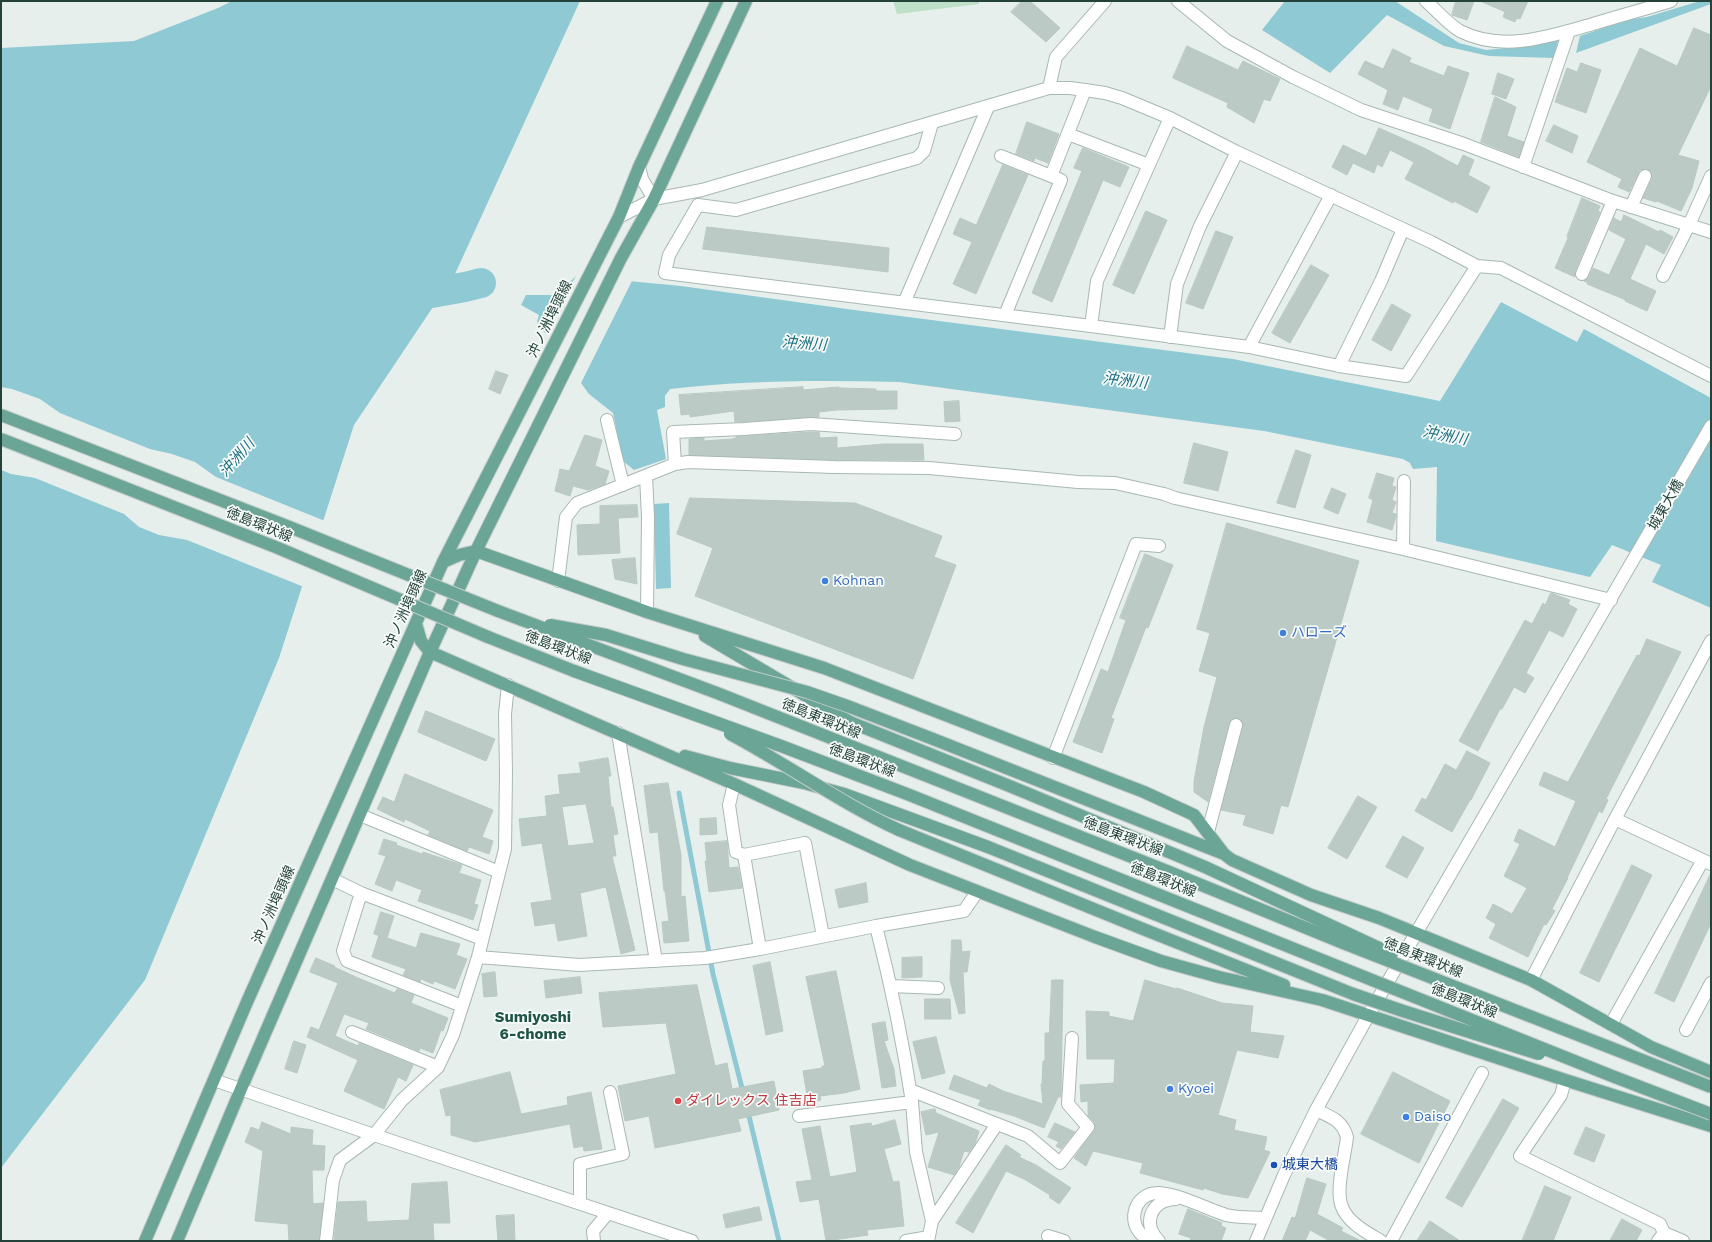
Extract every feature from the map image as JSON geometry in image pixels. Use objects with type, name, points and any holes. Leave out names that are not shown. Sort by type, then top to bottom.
[{"type":"main road","name":"沖ノ洲埠頭線","points":[[145,1241],[247,1002],[443,562],[619,217],[639,167],[717,1]]},
{"type":"main road","points":[[177,1241],[240,1089],[430,652],[476,551],[621,258],[654,199],[746,1]]},
{"type":"main road","name":"徳島環状線","points":[[1,415],[287,526],[522,620]]},
{"type":"main road","name":"徳島環状線","points":[[1,439],[278,548],[488,637],[574,671],[899,791],[1612,1076],[1711,1114]]},
{"type":"main road","points":[[443,562],[459,555],[476,551],[558,582],[824,668],[1144,792],[1194,815],[1224,854]]},
{"type":"main road","points":[[651,613],[695,631],[718,643],[850,722],[1205,867],[1490,1001]]},
{"type":"main road","points":[[522,620],[606,635],[683,660],[807,692],[850,707],[1224,854],[1232,860],[1311,895],[1379,918],[1530,980],[1651,1046],[1711,1072]]},
{"type":"main road","name":"徳島東環状線","points":[[522,620],[717,693],[1490,1001],[1711,1087]]},
{"type":"main road","points":[[416,624],[421,641],[430,652],[508,684],[571,714],[734,784],[910,865],[977,892],[1161,960],[1219,977],[1322,1000]]},
{"type":"main road","points":[[574,671],[690,714],[752,746],[869,815],[899,830],[1143,929],[1322,1000],[1368,1016],[1711,1126]]},
{"type":"main road","points":[[618,733],[706,762],[804,783],[871,803],[988,847],[1353,994],[1520,1049],[1612,1076]]},
{"type":"street","points":[[1049,88],[1056,57],[1105,1]]},
{"type":"street","points":[[1178,1],[1227,41],[1293,77],[1361,110],[1464,144],[1612,201],[1711,232]]},
{"type":"street","points":[[1426,1],[1437,5],[1459,30],[1484,40],[1526,41],[1569,31],[1671,1]]},
{"type":"street","points":[[1523,167],[1569,31]]},
{"type":"street","points":[[619,217],[654,199],[702,190],[1049,88],[1085,90],[1105,93],[1122,98],[1170,118],[1237,152],[1403,229],[1476,266],[1501,268],[1711,376]]},
{"type":"street","points":[[1005,315],[1056,178],[1068,134],[1085,90]]},
{"type":"street","points":[[904,303],[988,107]]},
{"type":"street","points":[[1091,326],[1097,281],[1170,118]]},
{"type":"street","points":[[932,123],[924,151],[917,158],[736,210],[698,205],[669,255],[665,273],[1249,347],[1339,366],[1406,376],[1476,266]]},
{"type":"street","points":[[1068,134],[1149,165]]},
{"type":"street","points":[[1170,337],[1177,284],[1200,226],[1237,152]]},
{"type":"street","points":[[1001,156],[1056,178]]},
{"type":"street","points":[[639,167],[642,179],[654,199]]},
{"type":"street","points":[[1631,206],[1645,176]]},
{"type":"street","points":[[1663,276],[1689,225],[1711,176]]},
{"type":"street","points":[[1249,347],[1331,195]]},
{"type":"street","points":[[1582,274],[1612,201]]},
{"type":"street","points":[[1339,366],[1381,281],[1403,229]]},
{"type":"street","points":[[607,420],[623,485]]},
{"type":"street","points":[[675,464],[673,432],[811,424],[955,434]]},
{"type":"street","name":"城東大橋","points":[[1256,1241],[1284,1175],[1316,1110],[1368,1016],[1711,426]]},
{"type":"street","points":[[558,582],[566,517],[577,503],[675,464],[688,462],[834,467],[929,468],[1078,482],[1115,483],[1164,494],[1182,500],[1404,549],[1611,600]]},
{"type":"street","points":[[646,476],[651,613]]},
{"type":"street","points":[[1404,481],[1404,549]]},
{"type":"street","points":[[1053,758],[1136,544],[1159,546]]},
{"type":"street","points":[[1530,980],[1711,641]]},
{"type":"street","points":[[326,1241],[333,1180],[340,1160],[374,1135],[402,1100],[438,1067],[453,1036],[478,957],[506,849],[505,714],[508,684]]},
{"type":"street","points":[[1208,832],[1236,725]]},
{"type":"street","points":[[618,733],[656,961]]},
{"type":"street","points":[[734,784],[729,805],[736,852],[744,855],[805,843],[823,936]]},
{"type":"street","points":[[360,815],[499,872]]},
{"type":"street","points":[[1611,1024],[1707,862],[1615,819]]},
{"type":"street","points":[[744,855],[760,949]]},
{"type":"street","points":[[332,879],[361,893],[482,940]]},
{"type":"street","points":[[478,957],[579,965],[710,957],[964,911],[977,892]]},
{"type":"street","points":[[361,893],[343,951],[347,960],[462,1006]]},
{"type":"street","points":[[876,926],[891,986],[907,1064],[916,1152],[932,1221],[929,1239],[906,1241]]},
{"type":"street","points":[[1686,1030],[1711,983]]},
{"type":"street","points":[[891,986],[938,988]]},
{"type":"street","points":[[352,1032],[438,1067]]},
{"type":"street","points":[[910,1090],[1028,1136],[1060,1163],[1088,1127],[1068,1104],[1072,1038]]},
{"type":"street","points":[[1391,1241],[1482,1073]]},
{"type":"street","points":[[214,1080],[692,1241]]},
{"type":"street","points":[[1565,1080],[1561,1095],[1520,1156],[1660,1224],[1661,1237],[1683,1241]]},
{"type":"street","points":[[580,1203],[580,1164],[623,1154],[610,1092]]},
{"type":"street","points":[[799,1116],[912,1102]]},
{"type":"street","points":[[1316,1110],[1337,1120],[1344,1127],[1348,1137],[1339,1197],[1342,1208],[1351,1220],[1382,1241]]},
{"type":"street","points":[[932,1221],[997,1124]]},
{"type":"street","points":[[1152,1241],[1140,1234],[1135,1227],[1134,1211],[1144,1198],[1150,1194],[1158,1193],[1183,1199],[1227,1216],[1265,1218]]},
{"type":"street","points":[[1159,1241],[1154,1236],[1151,1228],[1153,1210],[1158,1203],[1165,1200],[1183,1199]]},
{"type":"street","points":[[594,1241],[593,1231],[608,1213]]},
{"type":"street","points":[[1048,1236],[1064,1241]]},
{"type":"green space","points":[[893,1],[979,1],[979,4],[897,14]]},
{"type":"water","points":[[232,1],[580,1],[455,274],[354,425],[279,658],[145,980],[1,1168],[1,48],[134,41]]},
{"type":"water","points":[[1285,1],[1395,1],[1459,43],[1486,50],[1525,46],[1558,40],[1554,58],[1489,56],[1444,46],[1387,15],[1330,73],[1262,30]]},
{"type":"water","points":[[1700,1],[1711,1],[1711,4],[1576,53],[1580,36],[1627,20],[1647,17]]},
{"type":"water","points":[[576,276],[681,286],[1233,359],[1440,401],[1501,302],[1577,342],[1584,329],[1711,398],[1711,608],[1652,582],[1661,565],[1612,545],[1590,577],[1436,541],[1437,467],[1413,469],[1410,463],[1403,459],[1264,431],[899,382],[784,381],[670,389],[665,396],[665,407],[657,410],[666,459],[634,470],[623,461],[613,413],[589,394],[537,322],[539,315],[521,305],[526,295],[557,295]]},
{"type":"water","points":[[669,503],[671,588],[656,589],[654,504]]},
{"type":"pier","points":[[577,274],[633,279],[580,385],[544,336]]},
{"type":"pier","points":[[1,387],[12,389],[40,399],[60,413],[150,449],[172,454],[195,462],[216,477],[325,521],[304,587],[187,540],[159,535],[139,527],[124,514],[35,478],[11,474],[1,470]]},
{"type":"building","points":[[1022,1],[1030,1],[1060,28],[1046,42],[1011,12]]},
{"type":"building","points":[[1456,1],[1474,1],[1467,20],[1452,15]]},
{"type":"building","points":[[1480,1],[1528,1],[1520,19],[1517,18],[1515,22],[1503,17],[1505,12]]},
{"type":"building","points":[[1694,28],[1711,35],[1711,86],[1678,155],[1699,161],[1692,188],[1681,211],[1657,201],[1643,198],[1652,179],[1651,172],[1648,169],[1640,170],[1629,192],[1618,187],[1622,179],[1587,162],[1640,48],[1677,66]]},
{"type":"building","points":[[1187,46],[1238,70],[1243,61],[1280,79],[1270,101],[1264,99],[1254,123],[1227,107],[1228,103],[1173,78]]},
{"type":"building","points":[[1393,49],[1411,58],[1409,62],[1444,76],[1448,66],[1469,73],[1450,129],[1429,121],[1433,109],[1403,96],[1398,110],[1383,104],[1388,90],[1358,74],[1365,61],[1383,69]]},
{"type":"building","points":[[1581,63],[1601,70],[1586,113],[1555,102],[1567,68],[1577,72]]},
{"type":"building","points":[[1498,73],[1514,79],[1506,99],[1492,94]]},
{"type":"building","points":[[1495,97],[1516,107],[1507,136],[1524,142],[1519,157],[1481,142]]},
{"type":"building","points":[[1027,122],[1059,134],[1048,163],[1035,158],[1034,161],[1016,154]]},
{"type":"building","points":[[1554,125],[1578,136],[1572,153],[1546,141]]},
{"type":"building","points":[[1379,128],[1424,148],[1458,166],[1463,155],[1474,160],[1468,175],[1490,187],[1477,213],[1454,201],[1453,203],[1405,179],[1414,162],[1390,150],[1382,167],[1377,164],[1374,173],[1353,163],[1347,175],[1332,167],[1343,145],[1366,156]]},
{"type":"building","points":[[1083,148],[1129,167],[1120,187],[1103,180],[1052,302],[1032,293],[1082,171],[1074,168]]},
{"type":"building","points":[[1003,165],[1028,175],[976,294],[953,284],[972,242],[953,234],[960,218],[976,225]]},
{"type":"building","points":[[1582,198],[1600,206],[1598,211],[1600,212],[1575,271],[1575,277],[1555,268],[1568,238],[1567,237]]},
{"type":"building","points":[[1146,211],[1167,220],[1134,294],[1113,285]]},
{"type":"building","points":[[1624,215],[1673,237],[1664,254],[1646,244],[1630,279],[1656,291],[1647,311],[1625,301],[1626,300],[1587,284],[1588,283],[1584,281],[1589,277],[1593,268],[1609,275],[1626,239],[1609,230],[1614,218],[1621,222]]},
{"type":"building","points":[[707,227],[889,248],[888,272],[703,249]]},
{"type":"building","points":[[1216,231],[1233,237],[1203,309],[1186,303]]},
{"type":"building","points":[[1311,265],[1329,275],[1290,343],[1272,333]]},
{"type":"building","points":[[1392,304],[1411,315],[1391,351],[1372,340]]},
{"type":"building","points":[[496,371],[508,375],[500,394],[489,389]]},
{"type":"building","points":[[803,387],[803,390],[839,387],[876,389],[876,391],[897,391],[897,409],[836,410],[819,412],[819,417],[735,422],[734,411],[690,417],[690,414],[681,415],[679,395]]},
{"type":"building","points":[[959,401],[960,421],[945,422],[944,402]]},
{"type":"building","points":[[819,432],[820,438],[837,437],[837,448],[884,444],[923,444],[924,460],[834,460],[689,455],[689,439],[704,438],[704,441],[732,439],[736,437]]},
{"type":"building","points":[[585,435],[602,440],[595,466],[609,471],[605,484],[588,490],[573,486],[570,496],[555,491],[560,469],[569,471]]},
{"type":"building","points":[[1194,443],[1228,452],[1218,491],[1184,483]]},
{"type":"building","points":[[1296,450],[1311,455],[1295,508],[1277,503]]},
{"type":"building","points":[[1377,473],[1394,478],[1392,486],[1396,487],[1392,500],[1396,502],[1392,513],[1396,514],[1396,516],[1392,530],[1367,522],[1373,500],[1369,498]]},
{"type":"building","points":[[1332,488],[1346,494],[1338,514],[1324,508]]},
{"type":"building","name":"Kohnan","points":[[690,498],[855,503],[942,536],[934,557],[956,565],[913,679],[695,596],[713,548],[677,534]]},
{"type":"building","points":[[637,505],[638,517],[618,518],[620,553],[578,555],[577,525],[600,524],[600,506]]},
{"type":"building","points":[[1227,523],[1359,561],[1288,807],[1281,805],[1273,834],[1243,825],[1246,815],[1221,810],[1243,727],[1243,723],[1238,718],[1234,718],[1229,723],[1208,802],[1194,792],[1194,781],[1204,727],[1217,677],[1199,671],[1210,633],[1197,629]]},
{"type":"building","points":[[1145,554],[1173,565],[1148,628],[1146,627],[1111,718],[1114,719],[1102,753],[1073,742],[1101,669],[1108,672],[1126,620],[1120,618]]},
{"type":"building","points":[[635,558],[637,584],[615,579],[612,560]]},
{"type":"building","points":[[1551,593],[1570,600],[1568,604],[1577,609],[1563,637],[1549,630],[1526,673],[1534,678],[1525,693],[1514,687],[1502,709],[1500,709],[1478,751],[1459,741],[1525,620],[1532,624],[1543,603],[1545,605]]},
{"type":"building","points":[[1647,639],[1681,652],[1606,799],[1608,800],[1602,813],[1599,811],[1552,909],[1555,911],[1546,925],[1544,924],[1528,957],[1489,938],[1496,924],[1486,918],[1493,904],[1512,914],[1527,888],[1504,876],[1520,844],[1514,841],[1519,829],[1555,847],[1576,801],[1539,785],[1544,772],[1568,782],[1637,655],[1639,656]]},
{"type":"building","points":[[426,711],[495,739],[486,761],[418,732]]},
{"type":"building","points":[[1467,751],[1490,763],[1471,800],[1452,832],[1415,811],[1422,798],[1426,800],[1445,764],[1456,770]]},
{"type":"building","points":[[608,758],[611,776],[608,776],[611,807],[613,807],[618,834],[613,835],[616,856],[612,856],[635,950],[621,954],[606,887],[580,893],[587,936],[558,941],[555,923],[535,926],[531,903],[552,900],[542,843],[522,846],[519,819],[547,816],[545,796],[560,794],[558,775],[581,773],[579,763]],"holes":[[[586,804],[594,843],[568,846],[562,807]]]},
{"type":"building","points":[[405,774],[493,810],[482,837],[493,841],[489,854],[469,847],[467,851],[428,835],[430,831],[405,819],[404,822],[377,809],[383,797],[394,802]]},
{"type":"building","points":[[668,783],[681,855],[681,897],[685,896],[689,941],[664,943],[662,922],[669,921],[664,891],[658,832],[650,833],[644,786]]},
{"type":"building","points":[[1358,796],[1377,807],[1347,859],[1328,848]]},
{"type":"building","points":[[716,818],[717,834],[700,835],[700,819]]},
{"type":"building","points":[[1403,836],[1424,848],[1407,878],[1386,867]]},
{"type":"building","points":[[384,839],[422,854],[423,852],[462,865],[459,873],[481,880],[474,904],[478,905],[473,920],[418,901],[422,890],[396,880],[392,891],[375,884],[386,856],[379,854]]},
{"type":"building","points":[[727,841],[729,868],[738,867],[742,888],[709,892],[705,861],[707,861],[705,843]]},
{"type":"building","points":[[1632,865],[1652,875],[1599,982],[1580,973]]},
{"type":"building","points":[[1711,873],[1711,923],[1674,1002],[1655,993]]},
{"type":"building","points":[[866,883],[868,902],[839,908],[835,890]]},
{"type":"building","points":[[381,912],[394,916],[387,938],[374,934]]},
{"type":"building","points":[[421,933],[460,944],[456,955],[467,959],[455,989],[434,981],[433,984],[421,979],[420,982],[403,975],[406,969],[372,957],[379,935],[416,948]]},
{"type":"building","points":[[952,940],[961,940],[962,952],[970,951],[967,972],[963,972],[965,1013],[959,1014],[950,980]]},
{"type":"building","points":[[922,957],[922,977],[902,978],[902,958]]},
{"type":"building","points":[[316,958],[358,978],[395,993],[397,989],[414,995],[411,1003],[448,1018],[443,1031],[441,1030],[433,1053],[420,1048],[419,1051],[366,1029],[369,1023],[344,1014],[335,1036],[358,1046],[359,1043],[413,1065],[406,1081],[398,1077],[384,1109],[344,1091],[358,1060],[307,1037],[311,1027],[319,1030],[338,983],[310,972]]},
{"type":"building","points":[[770,962],[783,1031],[766,1035],[753,966]]},
{"type":"building","points":[[836,971],[860,1089],[820,1096],[821,1100],[808,1102],[803,1071],[822,1068],[822,1066],[825,1066],[806,977]]},
{"type":"building","points":[[495,972],[497,996],[484,997],[482,974]]},
{"type":"building","points":[[580,977],[582,993],[546,998],[544,981]]},
{"type":"building","points":[[1052,980],[1063,980],[1061,1097],[1058,1097],[1044,1128],[1014,1116],[990,1110],[978,1105],[981,1100],[949,1089],[954,1075],[987,1088],[989,1084],[1003,1091],[1043,1104],[1041,1084],[1043,1061],[1045,1061],[1045,1033],[1049,1033]]},
{"type":"building","name":"Kyoei","points":[[1145,980],[1176,989],[1177,988],[1222,1003],[1253,1006],[1250,1032],[1284,1036],[1278,1058],[1237,1050],[1218,1115],[1236,1120],[1234,1130],[1267,1137],[1264,1150],[1270,1152],[1248,1198],[1222,1194],[1204,1188],[1203,1190],[1140,1173],[1143,1163],[1093,1151],[1086,1166],[1074,1158],[1095,1128],[1094,1122],[1088,1116],[1088,1101],[1081,1102],[1080,1085],[1114,1083],[1115,1059],[1087,1059],[1086,1011],[1109,1012],[1109,1016],[1133,1021]]},
{"type":"building","points":[[697,985],[715,1066],[727,1063],[732,1089],[774,1081],[779,1110],[738,1119],[741,1131],[655,1148],[649,1116],[625,1121],[618,1086],[676,1074],[666,1023],[603,1027],[599,993]]},
{"type":"building","points":[[925,999],[950,999],[951,1019],[925,1019]]},
{"type":"building","points":[[885,1022],[888,1040],[884,1041],[894,1069],[896,1086],[882,1088],[872,1024]]},
{"type":"building","points":[[936,1037],[945,1073],[922,1079],[913,1042]]},
{"type":"building","points":[[294,1041],[306,1045],[297,1073],[285,1069]]},
{"type":"building","points":[[510,1072],[521,1114],[568,1105],[567,1097],[591,1092],[602,1149],[584,1151],[583,1146],[574,1148],[570,1124],[475,1142],[451,1135],[451,1115],[446,1116],[440,1090]]},
{"type":"building","name":"Daiso","points":[[1393,1072],[1450,1101],[1419,1163],[1361,1134]]},
{"type":"building","points":[[1503,1099],[1519,1108],[1462,1207],[1446,1198]]},
{"type":"building","points":[[935,1109],[936,1113],[979,1131],[975,1144],[969,1152],[964,1151],[959,1167],[954,1175],[928,1167],[939,1132],[926,1135],[921,1112]]},
{"type":"building","points":[[895,1120],[901,1144],[884,1149],[893,1182],[899,1181],[904,1226],[867,1230],[868,1235],[826,1241],[819,1199],[800,1202],[796,1182],[812,1180],[802,1129],[820,1126],[830,1177],[857,1172],[850,1126],[871,1123],[872,1126]]},
{"type":"building","points":[[262,1122],[291,1134],[291,1127],[313,1130],[312,1145],[325,1146],[324,1170],[312,1170],[313,1204],[323,1203],[319,1241],[289,1241],[288,1224],[255,1221],[263,1151],[245,1142],[251,1127],[259,1130]]},
{"type":"building","points":[[1055,1123],[1075,1132],[1061,1149],[1056,1146],[1059,1142],[1048,1137]]},
{"type":"building","points":[[1586,1127],[1605,1135],[1594,1162],[1574,1154]]},
{"type":"building","points":[[1006,1145],[1021,1155],[1019,1157],[1036,1165],[1071,1188],[1059,1204],[1049,1197],[1050,1195],[1024,1179],[1006,1171],[973,1233],[956,1223]]},
{"type":"building","points":[[1307,1178],[1326,1184],[1317,1214],[1343,1228],[1341,1231],[1361,1241],[1330,1241],[1310,1230],[1305,1241],[1282,1241],[1292,1217],[1295,1218]]},
{"type":"building","points":[[447,1182],[450,1223],[433,1223],[434,1241],[334,1241],[338,1202],[366,1201],[367,1222],[409,1220],[412,1184]]},
{"type":"building","points":[[1545,1186],[1571,1197],[1553,1241],[1522,1241]]},
{"type":"building","points":[[759,1207],[762,1220],[726,1228],[723,1215]]},
{"type":"building","points":[[1188,1209],[1222,1223],[1221,1226],[1226,1228],[1221,1241],[1190,1241],[1191,1238],[1179,1234]]},
{"type":"building","points":[[514,1215],[515,1241],[498,1241],[496,1216]]},
{"type":"building","points":[[1622,1219],[1642,1230],[1636,1241],[1610,1241]]},
{"type":"building","points":[[1430,1221],[1460,1241],[1417,1241]]},
{"type":"waterway","name":"沖洲川","points":[[404,298],[481,283]]},
{"type":"waterway","points":[[679,793],[713,974],[743,1092]]},
{"type":"waterway","points":[[748,1112],[779,1241]]},
{"type":"place","name":"Kohnan","points":[[825,581]]},
{"type":"place","name":"ハローズ","points":[[1283,633]]},
{"type":"place","name":"Kyoei","points":[[1170,1089]]},
{"type":"place","name":"ダイレックス 住吉店","points":[[678,1101]]},
{"type":"place","name":"Daiso","points":[[1406,1117]]},
{"type":"place","name":"城東大橋","points":[[1274,1165]]},
{"type":"district","name":"Sumiyoshi 6-chome","points":[[533,1026]]}]
